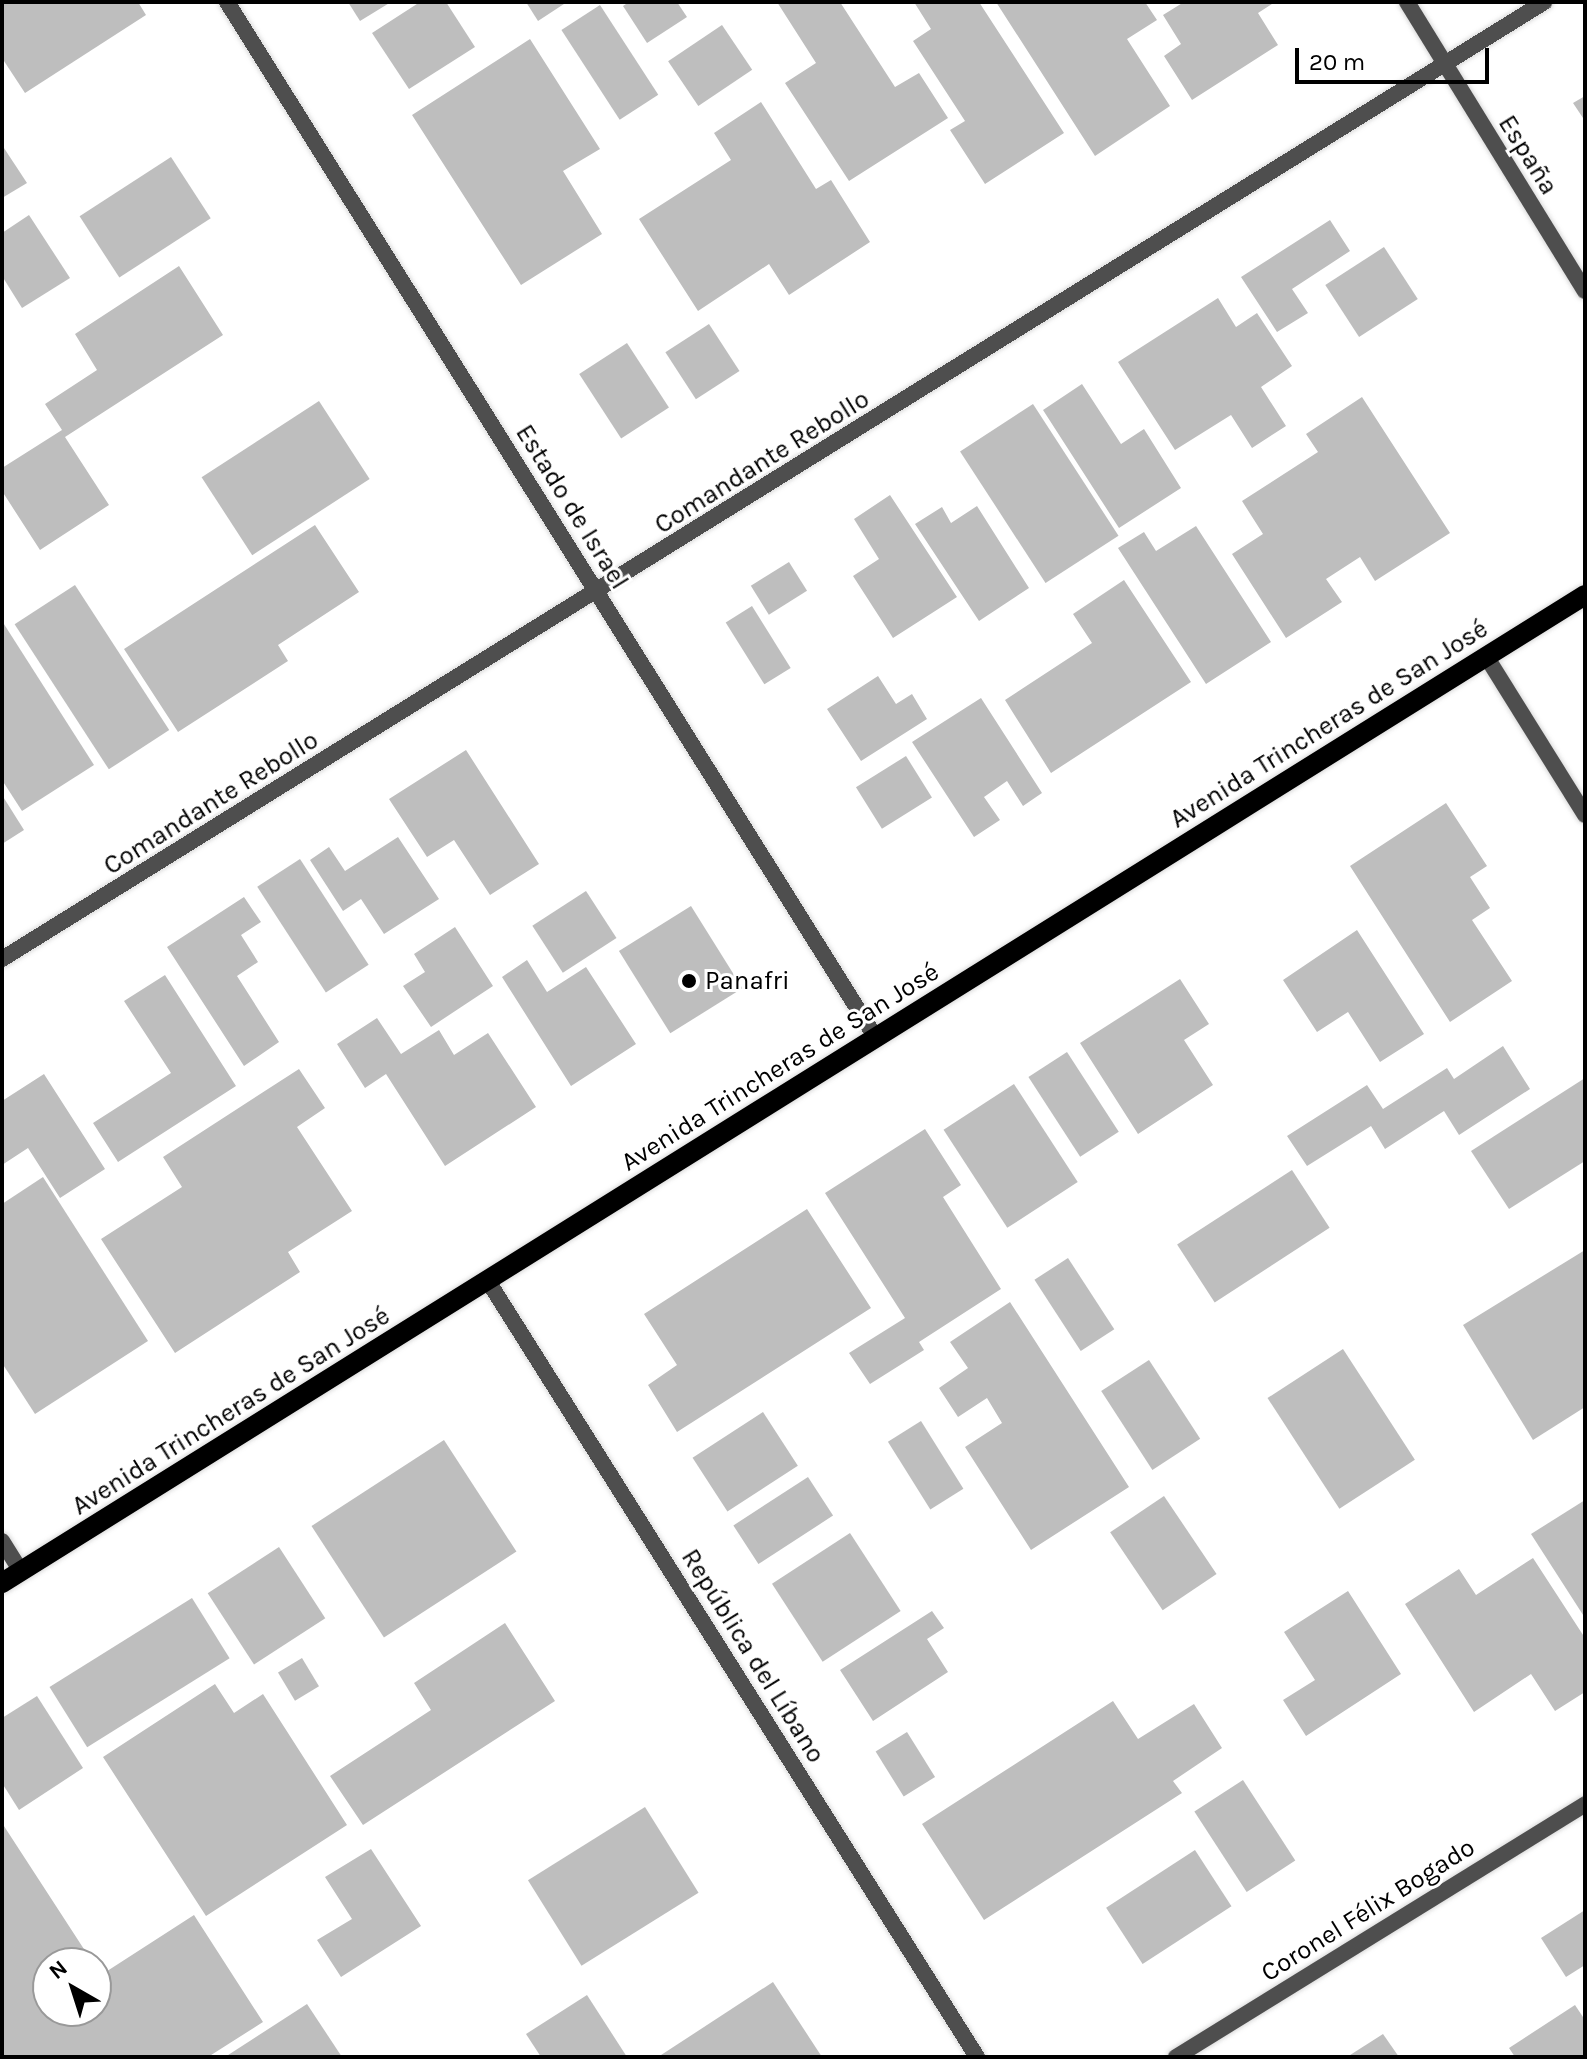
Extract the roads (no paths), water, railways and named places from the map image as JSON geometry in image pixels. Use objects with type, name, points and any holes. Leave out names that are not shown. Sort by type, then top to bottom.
[{"type":"main road","name":"Avenida Trincheras de San José","points":[[2,1583],[1585,595]]},
{"type":"street","name":"Estado de Israel","points":[[227,2],[876,1038]]},
{"type":"street","name":"España","points":[[1407,2],[1585,291]]},
{"type":"street","name":"Comandante Rebollo","points":[[2,959],[597,593],[1544,2]]},
{"type":"street","points":[[1486,656],[1585,815]]},
{"type":"street","name":"República del Líbano","points":[[488,1281],[977,2057]]},
{"type":"street","points":[[2,1541],[21,1571]]},
{"type":"street","name":"Coronel Félix Bogado","points":[[1176,2057],[1585,1804]]},
{"type":"place","name":"Panafri","points":[[689,981]]}]
